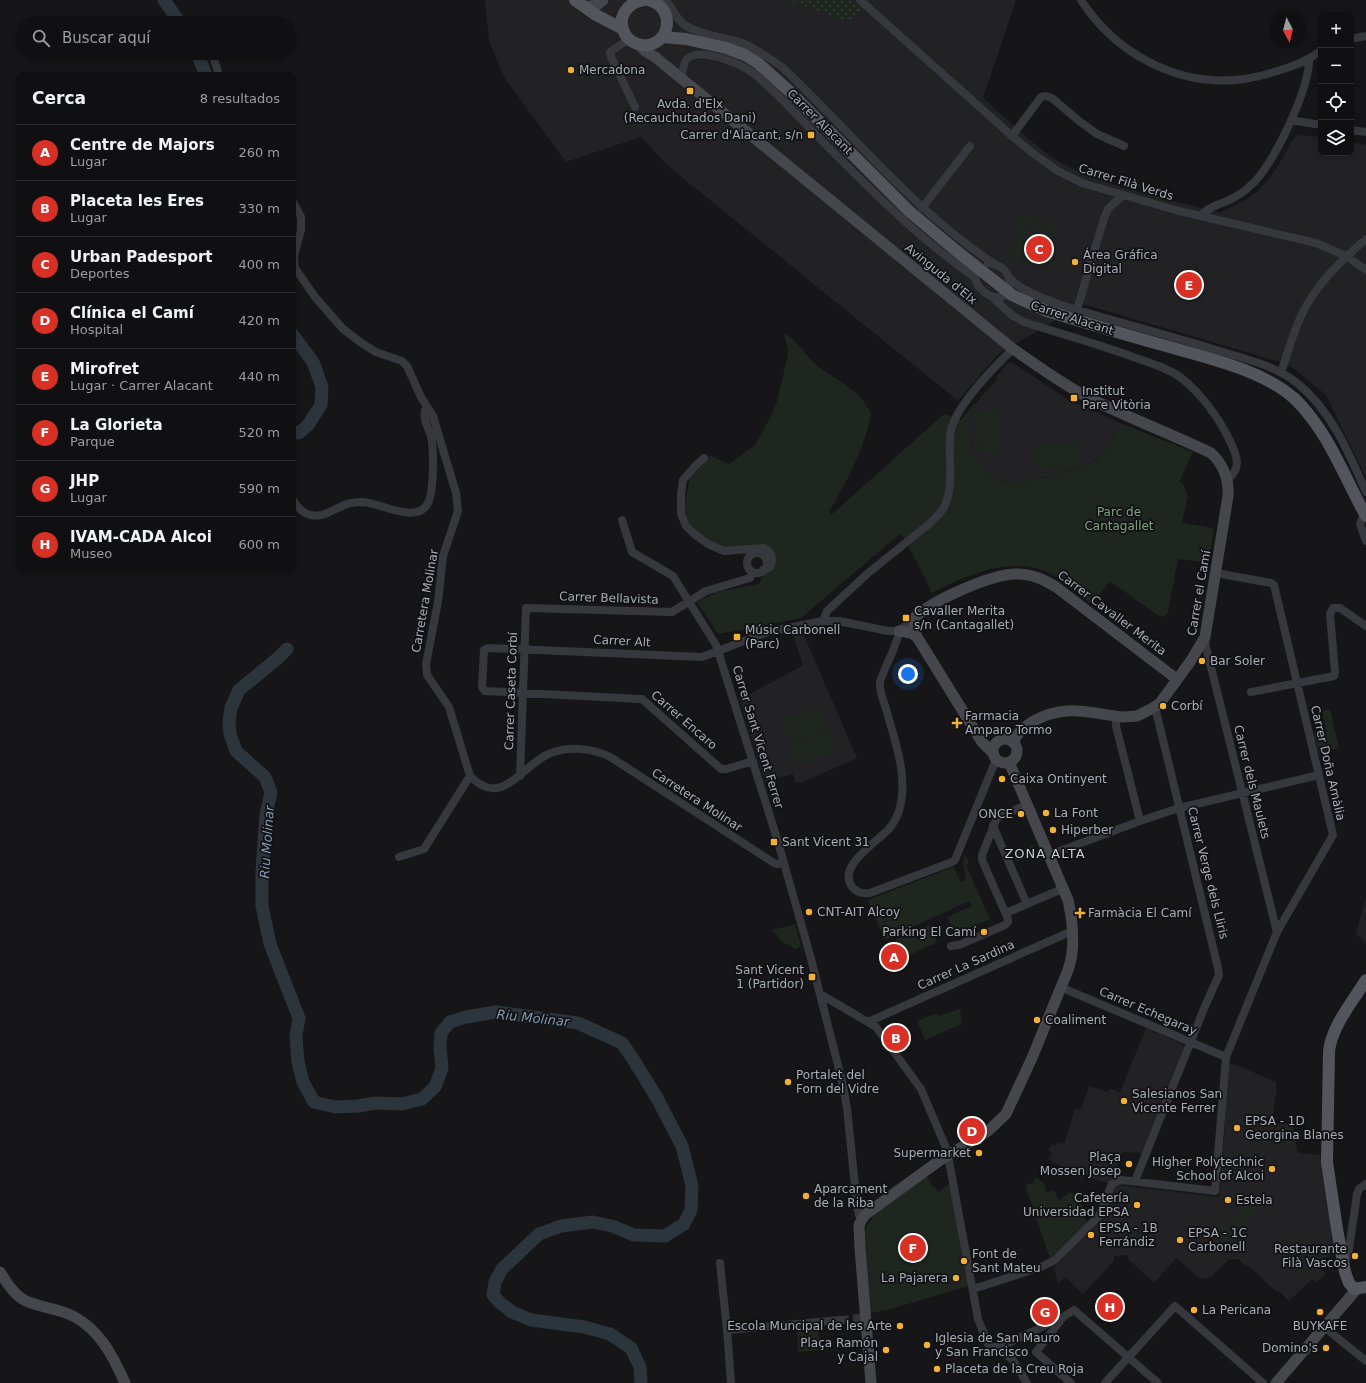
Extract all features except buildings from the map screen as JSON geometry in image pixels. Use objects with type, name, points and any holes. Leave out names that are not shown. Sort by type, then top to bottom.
[{"type":"main road","points":[[596,15],[611,15],[626,5],[643,0]]},
{"type":"main road","points":[[648,0],[659,5],[664,10],[667,17],[666,31],[658,40]]},
{"type":"main road","points":[[580,4],[596,15],[622,29],[634,42]]},
{"type":"main road","points":[[622,29],[622,17],[626,5]]},
{"type":"main road","name":"Carrer Alacant","points":[[667,25],[686,39]]},
{"type":"main road","name":"Carrer Alacant","points":[[634,42],[646,45],[658,40],[686,39],[726,48],[745,55],[758,63],[774,77],[894,197],[978,269],[1007,287],[1020,300],[1047,311],[1231,366],[1251,373],[1276,385],[1296,400],[1320,429],[1337,458],[1365,515]]},
{"type":"main road","points":[[1357,1286],[1340,1252],[1326,1157],[1331,1039],[1338,1024],[1366,980]]},
{"type":"street","points":[[580,4],[597,5],[602,0]]},
{"type":"street","name":"Carrer Alacant","points":[[665,0],[671,6],[679,21],[685,26],[698,32],[743,44],[762,53],[782,68],[922,208],[967,246],[1004,270],[1007,287],[1016,285],[1041,298],[1238,356],[1281,372],[1305,391],[1325,413],[1344,444],[1366,492]]},
{"type":"street","name":"Carrer Filà Verds","points":[[860,0],[1012,136],[1034,154],[1058,170],[1082,183],[1201,216],[1316,243],[1346,256],[1366,270]]},
{"type":"street","points":[[1081,0],[1105,31],[1126,48],[1149,62],[1176,74],[1188,77],[1218,80],[1248,79],[1299,63],[1318,53]]},
{"type":"street","points":[[1354,38],[1366,36]]},
{"type":"street","points":[[655,57],[658,40]]},
{"type":"street","points":[[634,42],[610,52],[635,107]]},
{"type":"street","name":"Avinguda d'Elx","points":[[634,42],[655,57],[1013,348],[1062,383],[1089,398],[1212,453],[1221,464],[1228,479]]},
{"type":"street","name":"Carrer Alacant","points":[[751,71],[745,55],[762,53]]},
{"type":"street","name":"Carrer Alacant","points":[[682,79],[683,67],[687,60],[691,56],[700,54],[734,63],[751,71],[777,94],[838,157],[915,231],[952,261],[978,269]]},
{"type":"street","points":[[1201,216],[1207,210],[1232,199],[1259,179],[1272,159],[1291,120],[1306,82],[1310,67],[1309,59]]},
{"type":"street","points":[[214,60],[218,72]]},
{"type":"street","points":[[1012,136],[1041,97],[1046,96],[1052,98],[1079,121],[1098,134],[1124,146]]},
{"type":"street","points":[[1291,120],[1318,124]]},
{"type":"street","points":[[1354,130],[1366,132]]},
{"type":"street","points":[[922,208],[970,146]]},
{"type":"street","points":[[1078,310],[1104,218],[1108,209],[1123,195]]},
{"type":"street","name":"Carretera Molinar","points":[[296,208],[301,217],[301,230],[296,249]]},
{"type":"street","points":[[1281,372],[1297,325],[1307,304],[1334,268],[1366,239]]},
{"type":"street","points":[[993,263],[978,269],[979,287],[992,296],[1013,316],[1024,322],[1121,352],[1164,368],[1181,378],[1192,387],[1203,399],[1218,420],[1233,448],[1236,467],[1234,474],[1228,479]]},
{"type":"street","name":"Carretera Molinar","points":[[296,269],[315,297],[343,329],[376,352],[402,361],[407,366],[420,397],[433,416],[456,493],[458,511],[443,556],[438,602],[426,664],[427,675],[449,707],[470,776],[479,784],[494,788],[510,784],[539,760],[556,752],[578,749],[600,753],[612,758],[774,863],[784,863]]},
{"type":"street","points":[[992,296],[1007,287]]},
{"type":"street","points":[[823,621],[827,611],[867,574],[933,520],[945,506],[949,494],[950,437],[956,415],[992,370],[1013,348]]},
{"type":"street","points":[[296,504],[302,511],[316,516],[322,516],[351,503],[367,502],[409,514],[421,511],[425,508],[429,500],[433,462],[430,435],[424,419],[425,410],[427,408]]},
{"type":"street","points":[[704,458],[696,464],[684,480],[681,494],[681,514],[686,526],[708,544],[724,551],[764,548],[768,550],[772,556],[770,567],[758,573],[749,569],[747,563],[749,556],[755,553],[762,554],[766,559],[766,565],[763,570]]},
{"type":"street","name":"Carrer el Camí","points":[[1014,743],[1018,732],[1035,721],[1054,712],[1068,710],[1126,717],[1137,716],[1155,707],[1162,701],[1206,638],[1228,496],[1228,479]]},
{"type":"street","points":[[1365,515],[1360,524],[1366,541]]},
{"type":"street","name":"Carrer Sant Vicent Ferrer","points":[[622,520],[632,552],[673,576],[716,645],[784,863],[820,994],[842,1081],[847,1108],[857,1206],[859,1215],[862,1219]]},
{"type":"street","name":"Carrer Bellavista","points":[[526,608],[672,612],[706,591],[750,578],[753,572]]},
{"type":"street","name":"Carrer Doña Amàlia","points":[[1135,1181],[1215,1191],[1226,1057],[1277,932],[1333,835],[1274,584],[1271,582],[1216,573]]},
{"type":"street","name":"Carrer Cavaller Merita","points":[[899,631],[915,617],[950,595],[989,580],[1015,574],[1033,576],[1041,578],[1056,587],[1174,677],[1178,678]]},
{"type":"street","points":[[1251,692],[1298,684],[1335,675],[1330,614],[1332,609],[1336,607],[1340,608],[1366,626]]},
{"type":"street","name":"Carrer Caseta Corbí","points":[[520,776],[526,608]]},
{"type":"street","points":[[915,617],[914,625],[917,637],[982,742],[994,755],[1001,762],[1009,762],[1017,755],[1017,748],[1014,743],[1007,739],[1000,740],[994,747],[994,755],[994,762],[955,860],[866,894],[858,892],[853,888],[850,882],[849,871],[859,856],[889,828],[895,820],[899,809],[902,784],[899,759],[880,684],[899,631],[911,633],[917,637]]},
{"type":"street","name":"Carrer Alt","points":[[522,693],[485,691],[482,688],[485,648],[702,657],[768,632],[823,621],[838,620],[888,631],[899,631]]},
{"type":"street","name":"Carrer dels Maulets","points":[[1206,638],[1206,647],[1277,932]]},
{"type":"street","name":"Carrer Encaro","points":[[522,693],[642,699],[721,769],[727,770],[753,761]]},
{"type":"street","name":"Carrer Verge dels Lliris","points":[[1135,1181],[1219,975],[1155,707]]},
{"type":"street","points":[[1116,716],[1116,726],[1140,821]]},
{"type":"street","points":[[871,1383],[864,1317],[859,1229],[862,1219],[866,1214],[892,1194],[948,1156],[984,1134],[1006,1114],[1032,1058],[1071,958],[1074,942],[1068,900],[1009,762]]},
{"type":"street","points":[[1049,855],[1179,808],[1319,775]]},
{"type":"street","points":[[399,857],[424,849],[470,776]]},
{"type":"street","points":[[951,946],[959,945],[1005,925],[1008,922],[1006,913],[982,860],[982,855],[996,820],[1000,816],[1027,805]]},
{"type":"street","points":[[993,826],[1026,904]]},
{"type":"street","points":[[1006,913],[1062,888]]},
{"type":"street","name":"Carrer La Sardina","points":[[868,1022],[1072,931]]},
{"type":"street","name":"Carrer Echegaray","points":[[1060,987],[1226,1057]]},
{"type":"street","points":[[820,994],[868,1022],[881,1034],[921,1089],[948,1156],[979,1323],[989,1344],[992,1347],[1000,1346],[1063,1317],[1074,1310],[1158,1383]]},
{"type":"street","points":[[972,1289],[1041,1267],[1052,1262],[1059,1257],[1099,1216],[1114,1182],[1119,1180],[1135,1181]]},
{"type":"street","points":[[1340,1252],[1348,1256],[1357,1194],[1359,1189],[1366,1184]]},
{"type":"street","points":[[720,1263],[727,1330],[730,1383]]},
{"type":"street","points":[[0,1272],[19,1297],[31,1303],[72,1316],[82,1321],[93,1330],[107,1347],[125,1383]]},
{"type":"street","points":[[1276,1383],[1347,1300],[1357,1286]]},
{"type":"street","points":[[1105,1383],[1175,1306],[1262,1383]]},
{"type":"street","points":[[1063,1317],[1036,1352],[1071,1383]]},
{"type":"street","points":[[727,1330],[841,1320]]},
{"type":"street","points":[[1324,1327],[1366,1361]]},
{"type":"street","points":[[1000,1346],[1005,1354],[1012,1360],[1027,1383]]},
{"type":"shaded area","points":[[485,0],[1016,0],[983,98],[1031,141],[1054,159],[1077,171],[1124,188],[1220,213],[1244,201],[1257,192],[1278,166],[1294,138],[1300,135],[1318,137],[1318,156],[1354,156],[1354,143],[1366,145],[1366,478],[1326,395],[1293,368],[1277,361],[1083,304],[998,354],[958,401],[668,166],[641,137],[566,162],[504,77],[489,41]]},
{"type":"shaded area","points":[[1012,362],[1067,399],[1120,423],[1107,451],[1105,450],[1103,455],[1085,467],[1061,472],[1061,475],[1039,478],[1039,480],[997,482],[972,454],[970,419],[975,404],[997,379],[996,377],[1008,363]]},
{"type":"shaded area","points":[[803,633],[857,758],[801,783],[796,783],[793,774],[765,782],[739,698],[750,694],[803,665],[793,635]]},
{"type":"shaded area","points":[[1366,897],[1366,943],[1356,934]]},
{"type":"shaded area","name":"Salesianos San Vicente Ferrer","points":[[1146,1028],[1182,1044],[1184,1048],[1143,1153],[1123,1152],[1109,1184],[1098,1180],[1097,1181],[1085,1174],[1082,1179],[1048,1159],[1052,1153],[1048,1150],[1052,1144],[1055,1146],[1058,1142],[1064,1145],[1075,1109],[1081,1109],[1089,1086],[1108,1092],[1110,1089],[1120,1092]]},
{"type":"shaded area","name":"Higher Polytechnic School of Alcoi","points":[[1229,1064],[1236,1065],[1276,1082],[1277,1094],[1272,1124],[1294,1124],[1293,1129],[1298,1153],[1320,1155],[1335,1253],[1315,1263],[1326,1274],[1316,1282],[1312,1279],[1289,1301],[1251,1268],[1238,1259],[1228,1260],[1211,1277],[1202,1279],[1176,1258],[1154,1283],[1129,1260],[1128,1255],[1114,1256],[1114,1261],[1083,1294],[1065,1277],[1058,1284],[1054,1268],[1088,1231],[1113,1187],[1117,1185],[1219,1197],[1225,1125],[1227,1066]]},
{"type":"green space","points":[[788,0],[851,0],[861,9],[848,21]]},
{"type":"green space","points":[[1021,214],[1032,217],[1026,238],[1015,235]]},
{"type":"green space","points":[[1035,218],[1045,221],[1039,242],[1029,239]]},
{"type":"green space","points":[[1048,222],[1058,225],[1052,246],[1042,243]]},
{"type":"green space","points":[[1015,237],[1025,240],[1019,261],[1009,258]]},
{"type":"green space","points":[[1028,242],[1038,245],[1032,265],[1022,263]]},
{"type":"green space","points":[[1041,245],[1051,248],[1045,269],[1035,266]]},
{"type":"green space","name":"Parc de Cantagallet","points":[[784,333],[794,340],[819,367],[855,392],[866,405],[871,414],[860,452],[843,488],[829,511],[831,515],[944,414],[961,420],[975,404],[970,419],[972,454],[997,482],[1039,480],[1039,478],[1061,475],[1061,472],[1086,466],[1097,460],[1105,450],[1107,451],[1120,423],[1193,452],[1179,482],[1183,484],[1188,496],[1182,523],[1214,528],[1208,563],[1178,559],[1168,612],[1163,617],[1157,615],[1110,581],[1092,605],[1068,585],[1053,575],[1038,569],[1023,566],[1007,566],[991,569],[960,580],[932,593],[901,533],[801,618],[718,634],[697,602],[717,592],[759,584],[770,562],[769,556],[762,551],[720,549],[690,528],[684,510],[690,476],[704,458],[711,456],[729,464],[755,445],[771,416],[777,401],[788,350]]},
{"type":"green space","points":[[998,409],[1002,452],[980,454],[976,411]]},
{"type":"green space","points":[[1080,444],[1081,467],[1037,470],[1035,446]]},
{"type":"green space","points":[[823,707],[830,728],[789,741],[782,720]]},
{"type":"green space","points":[[1330,709],[1339,748],[1319,754],[1314,734],[1326,731],[1322,711]]},
{"type":"green space","points":[[831,730],[838,752],[797,765],[790,743]]},
{"type":"green space","points":[[1033,845],[1037,853],[1016,862],[1013,854]]},
{"type":"green space","points":[[964,856],[967,858],[969,863],[966,865],[990,919],[955,934],[947,917],[972,906],[969,901],[885,940],[868,900],[953,867],[961,882],[966,880],[963,862]]},
{"type":"green space","points":[[795,924],[801,946],[795,949],[781,941],[772,930]]},
{"type":"green space","points":[[929,925],[937,942],[904,958],[895,940]]},
{"type":"green space","points":[[960,1009],[962,1024],[925,1040],[917,1021],[937,1013],[938,1016]]},
{"type":"green space","points":[[927,1176],[933,1187],[934,1186],[938,1192],[950,1183],[968,1286],[888,1310],[869,1313],[863,1243],[866,1227],[875,1213]]},
{"type":"green space","points":[[1035,1177],[1044,1183],[1046,1192],[1054,1190],[1059,1201],[1070,1192],[1077,1197],[1075,1200],[1083,1206],[1079,1210],[1081,1215],[1088,1222],[1050,1259],[1025,1185],[1033,1183]]},
{"type":"green space","points":[[1250,1203],[1257,1211],[1222,1240],[1215,1232]]},
{"type":"green space","points":[[818,1326],[820,1350],[798,1352],[797,1328]]},
{"type":"waterway","name":"Riu Molinar","points":[[164,0],[175,16]]},
{"type":"waterway","name":"Riu Molinar","points":[[200,60],[205,72]]},
{"type":"waterway","name":"Riu Molinar","points":[[296,339],[313,362],[322,387],[321,405],[308,425],[299,433],[296,432]]},
{"type":"waterway","name":"Riu Molinar","points":[[287,649],[239,690],[231,708],[229,722],[230,734],[236,751],[265,777],[271,792],[266,814],[262,872],[262,906],[270,944],[299,1018],[296,1036],[298,1062],[303,1082],[314,1102],[335,1107],[358,1106],[376,1103],[402,1104],[422,1099],[435,1087],[442,1068],[440,1047],[441,1033],[450,1022],[466,1017],[496,1012],[578,1023],[622,1043],[657,1098],[682,1146],[692,1186],[691,1210],[684,1224],[665,1236],[634,1235],[612,1226],[593,1222],[561,1226],[539,1234],[502,1269],[495,1282],[493,1295],[499,1302],[512,1312],[531,1320],[584,1327],[610,1334],[631,1348],[640,1367],[641,1383]]},
{"type":"tunnel","points":[[841,1320],[861,1318]]},
{"type":"place","name":"Mercadona","points":[[571,70]]},
{"type":"place","name":"Avda. d'Elx (Recauchutados Dani)","points":[[690,91]]},
{"type":"place","name":"Carrer d'Alacant, s/n","points":[[811,135]]},
{"type":"place","name":"Urban Padesport","points":[[1039,249]]},
{"type":"place","name":"Área Gráfica Digital","points":[[1075,262]]},
{"type":"place","name":"Mirofret","points":[[1189,285]]},
{"type":"place","name":"Institut Pare Vitòria","points":[[1074,398]]},
{"type":"place","name":"Cavaller Merita s/n (Cantagallet)","points":[[906,618]]},
{"type":"place","name":"Músic Carbonell (Parc)","points":[[737,637]]},
{"type":"place","name":"Bar Soler","points":[[1202,661]]},
{"type":"place","name":"Corbí","points":[[1163,706]]},
{"type":"place","name":"Farmacia Amparo Tormo","points":[[957,723]]},
{"type":"place","name":"Caixa Ontinyent","points":[[1002,779]]},
{"type":"place","name":"La Font","points":[[1046,813]]},
{"type":"place","name":"ONCE","points":[[1021,814]]},
{"type":"place","name":"Hiperber","points":[[1053,830]]},
{"type":"place","name":"Sant Vicent 31","points":[[774,842]]},
{"type":"place","name":"CNT-AIT Alcoy","points":[[809,912]]},
{"type":"place","name":"Farmàcia El Camí","points":[[1080,913]]},
{"type":"place","name":"Parking El Camí","points":[[984,932]]},
{"type":"place","name":"Centre de Majors","points":[[894,957]]},
{"type":"place","name":"Sant Vicent 1 (Partidor)","points":[[812,977]]},
{"type":"place","name":"Coaliment","points":[[1037,1020]]},
{"type":"place","name":"Placeta les Eres","points":[[896,1038]]},
{"type":"place","name":"Portalet del Forn del Vidre","points":[[788,1082]]},
{"type":"place","name":"Salesianos San Vicente Ferrer","points":[[1124,1101]]},
{"type":"place","name":"EPSA - 1D Georgina Blanes","points":[[1237,1128]]},
{"type":"place","name":"Clínica el Camí","points":[[972,1131]]},
{"type":"place","name":"Supermarket","points":[[979,1153]]},
{"type":"place","name":"Plaça Mossen Josep","points":[[1129,1164]]},
{"type":"place","name":"Higher Polytechnic School of Alcoi","points":[[1272,1169]]},
{"type":"place","name":"Aparcament de la Riba","points":[[806,1196]]},
{"type":"place","name":"Estela","points":[[1228,1200]]},
{"type":"place","name":"Cafetería Universidad EPSA","points":[[1137,1205]]},
{"type":"place","name":"EPSA - 1B Ferrándiz","points":[[1091,1235]]},
{"type":"place","name":"EPSA - 1C Carbonell","points":[[1180,1240]]},
{"type":"place","name":"La Glorieta","points":[[913,1248]]},
{"type":"place","name":"Restaurante Filà Vascos","points":[[1355,1256]]},
{"type":"place","name":"Font de Sant Mateu","points":[[964,1261]]},
{"type":"place","name":"La Pajarera","points":[[956,1278]]},
{"type":"place","name":"IVAM-CADA Alcoi","points":[[1110,1307]]},
{"type":"place","name":"La Pericana","points":[[1194,1310]]},
{"type":"place","name":"JHP","points":[[1045,1312]]},
{"type":"place","name":"BUYKAFE","points":[[1320,1312]]},
{"type":"place","name":"Escola Muncipal de les Arte","points":[[900,1326]]},
{"type":"place","name":"Iglesia de San Mauro y San Francisco","points":[[927,1345]]},
{"type":"place","name":"Domino's","points":[[1326,1348]]},
{"type":"place","name":"Plaça Ramón y Cajal","points":[[886,1350]]},
{"type":"place","name":"Placeta de la Creu Roja","points":[[937,1369]]},
{"type":"district","name":"ZONA ALTA","points":[[1045,853]]}]
